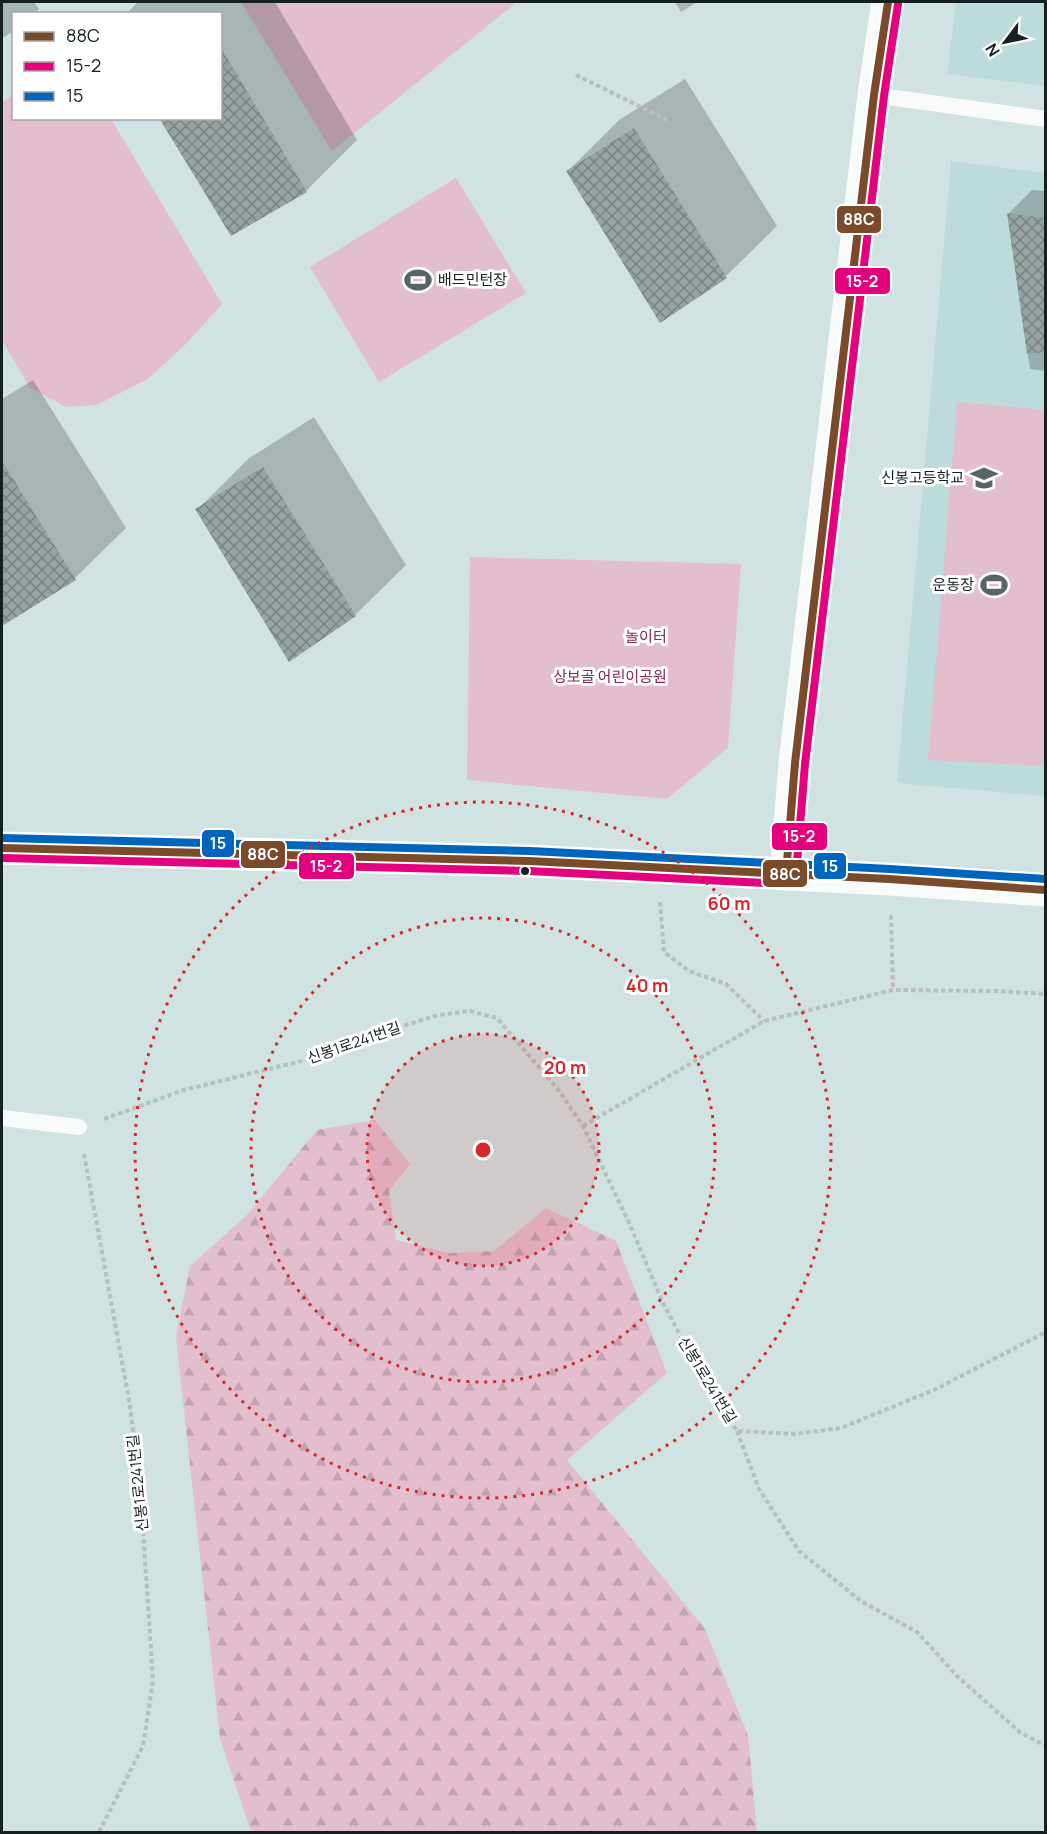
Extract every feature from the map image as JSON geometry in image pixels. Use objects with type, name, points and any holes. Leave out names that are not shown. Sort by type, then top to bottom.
[{"type":"main road","points":[[786,874],[795,763],[874,95],[888,2]]},
{"type":"main road","points":[[2,848],[529,861],[890,879],[1046,890]]},
{"type":"lane","points":[[874,95],[1046,118]]},
{"type":"lane","points":[[2,1118],[79,1127]]},
{"type":"path","points":[[576,75],[667,120]]},
{"type":"path","points":[[657,867],[664,952],[689,971],[726,984],[764,1021]]},
{"type":"path","points":[[890,879],[893,990]]},
{"type":"path","points":[[583,1126],[764,1021],[893,990],[1046,994]]},
{"type":"path","name":"신봉1로241번길","points":[[99,1833],[143,1746],[153,1682],[136,1452],[79,1127],[184,1090],[322,1056],[368,1037],[438,1016],[470,1011],[496,1018],[560,1092],[583,1126],[630,1225],[663,1302],[695,1363],[737,1431],[794,1434],[841,1428],[934,1390],[1046,1332]]},
{"type":"path","points":[[737,1431],[759,1489],[799,1551],[861,1601],[916,1632],[958,1677],[1021,1733],[1046,1746]]},
{"type":"shaded area","points":[[956,2],[1045,2],[1045,86],[947,74]]},
{"type":"shaded area","name":"신봉고등학교","points":[[951,161],[1045,173],[1045,796],[897,783]]},
{"type":"green space","points":[[241,2],[517,2],[332,151]]},
{"type":"green space","points":[[12,96],[12,120],[112,120],[222,304],[188,342],[148,379],[97,405],[66,407],[30,388],[2,340],[2,103]]},
{"type":"green space","name":"배드민턴장","points":[[456,178],[526,293],[379,382],[310,267]]},
{"type":"green space","name":"운동장","points":[[957,402],[1045,410],[1045,766],[928,760]]},
{"type":"green space","name":"상보골 어린이공원","points":[[470,557],[741,564],[728,748],[667,799],[467,780]]},
{"type":"green space","points":[[375,1120],[410,1164],[389,1191],[396,1240],[448,1253],[494,1251],[546,1208],[616,1241],[667,1373],[567,1460],[705,1629],[748,1735],[757,1832],[251,1832],[220,1738],[176,1337],[190,1266],[247,1215],[317,1130]]},
{"type":"building","points":[[222,49],[307,192],[231,236],[160,120],[222,120]]},
{"type":"building","points":[[634,128],[727,278],[660,323],[566,171]]},
{"type":"building","points":[[1007,213],[1046,218],[1046,352],[1027,354]]},
{"type":"building","points":[[2,461],[76,580],[2,626]]},
{"type":"building","points":[[263,467],[356,616],[289,662],[195,509]]},
{"type":"transit line","name":"88C","points":[[786,874],[795,763],[874,95],[888,2]]},
{"type":"transit line","name":"15-2","points":[[2,858],[529,871],[785,884],[793,882],[796,875],[805,764],[884,96],[898,4]]},
{"type":"transit line","name":"15","points":[[2,838],[530,851],[1046,879]]},
{"type":"transit line","name":"88C","points":[[2,848],[529,861],[889,879],[1046,890]]},
{"type":"place","name":"배드민턴장","points":[[418,280]]},
{"type":"place","name":"신봉고등학교","points":[[984,478]]},
{"type":"place","name":"운동장","points":[[994,585]]},
{"type":"park label","name":"놀이터","points":[[646,637]]}]
